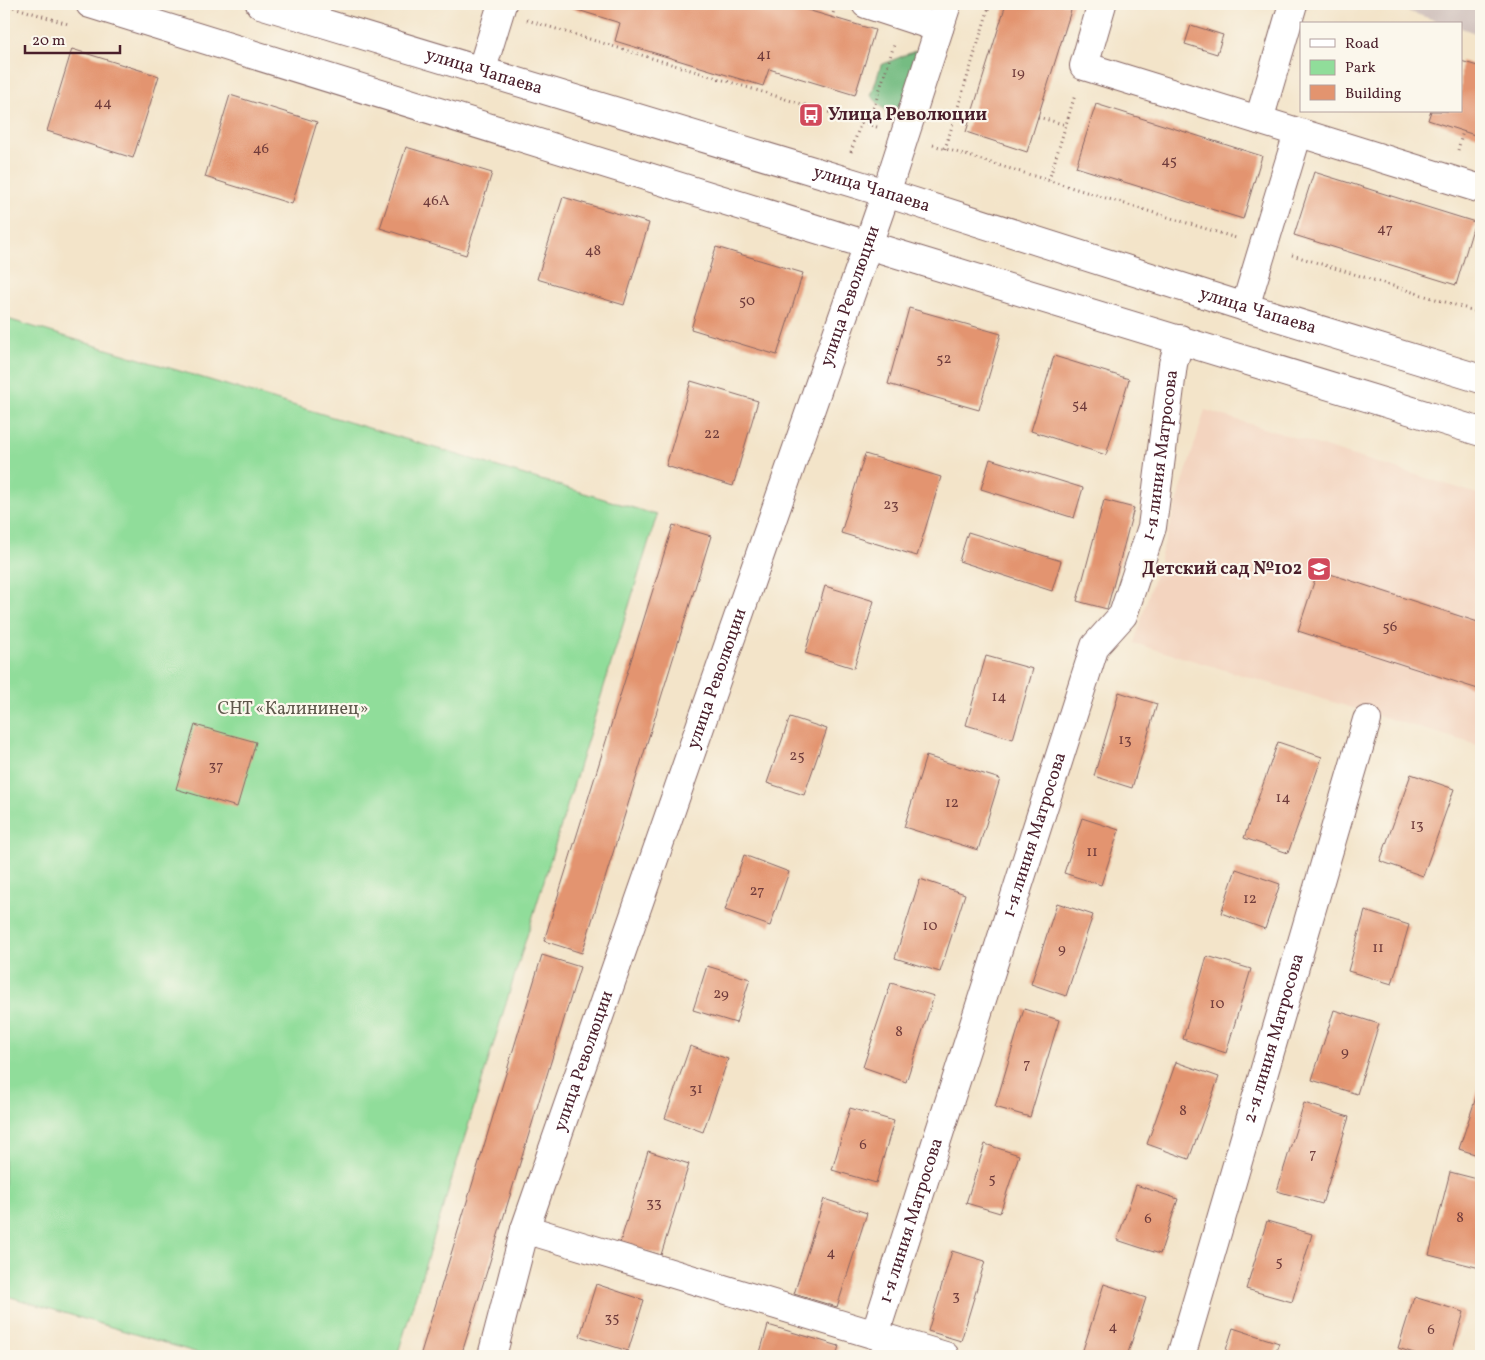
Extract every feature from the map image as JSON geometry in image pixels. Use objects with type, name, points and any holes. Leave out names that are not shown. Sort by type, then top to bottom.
[{"type":"street","points":[[90,4],[868,245],[1481,432]]},
{"type":"street","name":"улица Чапаева","points":[[260,4],[886,193],[1245,307],[1481,379]]},
{"type":"street","points":[[866,4],[903,15],[943,16]]},
{"type":"street","points":[[1102,4],[1084,66],[1481,189]]},
{"type":"street","points":[[1259,120],[1293,4]]},
{"type":"street","points":[[481,72],[500,8]]},
{"type":"street","name":"улица Революции","points":[[492,1356],[525,1230],[886,193],[943,16]]},
{"type":"street","points":[[1245,307],[1298,133]]},
{"type":"street","name":"1-я линия Матросова","points":[[875,1334],[1096,646],[1123,615],[1152,527],[1173,364],[1180,339]]},
{"type":"street","name":"2-я линия Матросова","points":[[1181,1356],[1367,720]]},
{"type":"street","points":[[525,1230],[945,1356]]},
{"type":"path","points":[[832,18],[836,4]]},
{"type":"path","points":[[945,149],[990,4]]},
{"type":"path","points":[[500,8],[945,149],[1481,313]]},
{"type":"path","points":[[842,181],[861,122],[874,107],[903,15]]},
{"type":"path","points":[[1049,181],[1084,66]]},
{"type":"path","points":[[1038,117],[1066,125]]},
{"type":"shaded area","points":[[1385,4],[1481,4],[1481,35],[1462,28],[1462,22],[1441,22]]},
{"type":"shaded area","name":"Детский сад №102","points":[[1205,410],[1481,495],[1481,746],[1134,643]]},
{"type":"green space","points":[[915,51],[926,54],[899,107],[888,113],[871,96],[881,65]]},
{"type":"green space","name":"СНТ «Калининец»","points":[[4,318],[657,515],[397,1356],[208,1356],[4,1295]]},
{"type":"building","points":[[558,4],[787,4],[875,30],[855,95],[769,69],[763,86],[615,41],[620,23]]},
{"type":"building","points":[[1006,4],[1073,4],[1027,152],[966,132]]},
{"type":"building","points":[[1191,25],[1223,35],[1217,54],[1185,44]]},
{"type":"building","points":[[72,49],[159,76],[133,158],[47,131]]},
{"type":"building","points":[[1462,61],[1481,67],[1481,137],[1428,120],[1431,112],[1462,112]]},
{"type":"building","points":[[230,95],[317,122],[292,204],[205,177]]},
{"type":"building","points":[[1096,104],[1262,156],[1243,219],[1076,167]]},
{"type":"building","points":[[406,147],[492,173],[466,255],[380,228]]},
{"type":"building","points":[[1314,172],[1475,222],[1456,285],[1294,235]]},
{"type":"building","points":[[563,197],[649,223],[624,305],[537,279]]},
{"type":"building","points":[[716,247],[803,273],[777,355],[691,329]]},
{"type":"building","points":[[909,308],[1001,334],[979,410],[888,384]]},
{"type":"building","points":[[1054,356],[1129,379],[1106,455],[1031,431]]},
{"type":"building","points":[[691,381],[758,401],[733,486],[666,466]]},
{"type":"building","points":[[865,454],[941,477],[917,556],[841,533]]},
{"type":"building","points":[[990,459],[1083,488],[1074,518],[981,489]]},
{"type":"building","points":[[1104,500],[1134,508],[1107,609],[1077,601]]},
{"type":"building","points":[[673,525],[711,536],[582,953],[544,941]]},
{"type":"building","points":[[968,532],[1061,561],[1052,591],[959,561]]},
{"type":"building","points":[[1318,570],[1481,623],[1481,690],[1298,631]]},
{"type":"building","points":[[825,586],[874,601],[854,668],[805,653]]},
{"type":"building","points":[[986,656],[1033,669],[1013,739],[966,725]]},
{"type":"building","points":[[1119,692],[1157,704],[1132,788],[1094,776]]},
{"type":"building","points":[[790,717],[827,729],[804,795],[767,783]]},
{"type":"building","points":[[195,725],[256,742],[237,807],[176,789]]},
{"type":"building","points":[[1278,742],[1322,757],[1288,853],[1244,838]]},
{"type":"building","points":[[926,756],[1000,779],[978,850],[904,827]]},
{"type":"building","points":[[1411,774],[1454,789],[1423,876],[1380,861]]},
{"type":"building","points":[[1082,818],[1119,830],[1101,885],[1064,873]]},
{"type":"building","points":[[744,855],[789,872],[770,926],[725,910]]},
{"type":"building","points":[[1236,869],[1280,884],[1265,929],[1221,913]]},
{"type":"building","points":[[920,879],[965,894],[940,972],[895,958]]},
{"type":"building","points":[[1057,903],[1093,915],[1066,996],[1031,984]]},
{"type":"building","points":[[1365,911],[1409,925],[1392,984],[1348,971]]},
{"type":"building","points":[[542,955],[580,967],[461,1356],[420,1356]]},
{"type":"building","points":[[1207,956],[1251,969],[1226,1053],[1183,1039]]},
{"type":"building","points":[[707,966],[750,979],[736,1023],[693,1010]]},
{"type":"building","points":[[891,983],[934,996],[906,1082],[863,1067]]},
{"type":"building","points":[[1024,1009],[1059,1020],[1030,1117],[995,1107]]},
{"type":"building","points":[[1334,1010],[1379,1024],[1357,1094],[1312,1080]]},
{"type":"building","points":[[690,1046],[728,1059],[703,1132],[665,1118]]},
{"type":"building","points":[[1176,1062],[1219,1077],[1189,1159],[1147,1144]]},
{"type":"building","points":[[1481,1082],[1481,1156],[1459,1149]]},
{"type":"building","points":[[1304,1103],[1349,1117],[1322,1204],[1277,1191]]},
{"type":"building","points":[[850,1108],[894,1121],[876,1183],[832,1170]]},
{"type":"building","points":[[985,1144],[1019,1155],[1000,1213],[966,1203]]},
{"type":"building","points":[[648,1151],[689,1164],[661,1255],[620,1243]]},
{"type":"building","points":[[1450,1172],[1481,1180],[1480,1268],[1429,1255]]},
{"type":"building","points":[[1136,1185],[1178,1199],[1160,1254],[1117,1240]]},
{"type":"building","points":[[824,1199],[867,1213],[837,1307],[794,1294]]},
{"type":"building","points":[[1267,1221],[1312,1234],[1292,1302],[1246,1289]]},
{"type":"building","points":[[952,1251],[985,1261],[961,1341],[928,1331]]},
{"type":"building","points":[[596,1284],[644,1300],[628,1351],[580,1336]]},
{"type":"building","points":[[1104,1284],[1146,1298],[1127,1356],[1081,1356]]},
{"type":"building","points":[[1414,1297],[1464,1312],[1451,1356],[1423,1356],[1398,1348]]},
{"type":"building","points":[[768,1325],[839,1346],[836,1356],[759,1356]]},
{"type":"building","points":[[1233,1328],[1279,1343],[1274,1356],[1224,1356]]},
{"type":"place","name":"Улица Революции","points":[[811,115]]},
{"type":"place","name":"Детский сад №102","points":[[1319,569]]}]
